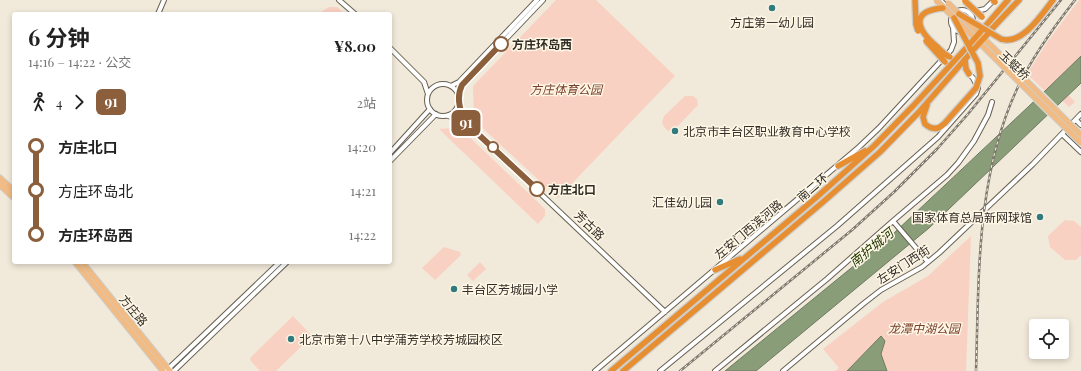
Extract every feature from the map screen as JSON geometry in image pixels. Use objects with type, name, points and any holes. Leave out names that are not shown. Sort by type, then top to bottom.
[{"type":"highway","points":[[915,0],[916,24],[918,32],[945,62],[945,71]]},
{"type":"highway","name":"南二环","points":[[611,371],[874,146],[969,45],[1008,0]]},
{"type":"highway","name":"南二环","points":[[623,371],[880,152],[1019,0]]},
{"type":"highway","points":[[955,14],[1001,38],[1012,40],[1023,34],[1053,0]]},
{"type":"highway","points":[[964,1],[987,21],[992,18],[996,11],[997,7],[994,1]]},
{"type":"highway","points":[[946,3],[929,10],[922,15],[920,27],[926,37],[948,56],[958,56]]},
{"type":"highway","points":[[930,99],[924,113],[924,122],[928,127],[933,129],[939,128],[976,88],[980,76],[978,63],[955,14]]},
{"type":"highway","points":[[982,17],[985,21],[984,28]]},
{"type":"highway","points":[[965,59],[966,69],[969,74]]},
{"type":"highway","points":[[954,72],[969,74]]},
{"type":"highway","points":[[838,166],[874,146]]},
{"type":"highway","points":[[715,270],[748,255]]},
{"type":"main road","name":"玉蜓桥","points":[[936,0],[946,3],[1081,143]]},
{"type":"main road","name":"玉蜓桥","points":[[955,14],[1081,136]]},
{"type":"main road","points":[[0,178],[12,189]]},
{"type":"main road","points":[[0,185],[12,196]]},
{"type":"main road","name":"方庄路","points":[[77,264],[167,370]]},
{"type":"main road","name":"方庄路","points":[[84,264],[167,370]]},
{"type":"street","points":[[159,12],[164,0]]},
{"type":"street","points":[[339,0],[353,12]]},
{"type":"street","points":[[451,86],[459,82],[537,0]]},
{"type":"street","points":[[458,93],[462,85],[543,0]]},
{"type":"street","points":[[940,0],[955,14]]},
{"type":"street","points":[[970,29],[961,31],[953,27],[952,20],[955,14],[963,10],[969,12],[982,10],[994,1]]},
{"type":"street","points":[[969,12],[973,20],[970,29]]},
{"type":"street","name":"左安门西滨河路","points":[[595,371],[838,166],[879,128],[951,50],[954,42],[953,27]]},
{"type":"street","points":[[970,29],[1069,127]]},
{"type":"street","points":[[392,50],[424,82],[428,94],[427,103],[430,109],[440,116],[448,116],[464,121]]},
{"type":"street","points":[[660,371],[837,226],[938,137],[976,94],[978,88],[973,78],[969,74]]},
{"type":"street","points":[[424,82],[436,86],[445,84],[451,86],[458,93],[460,100],[458,106],[455,111],[448,116]]},
{"type":"street","points":[[428,94],[436,86]]},
{"type":"street","points":[[714,371],[827,279],[947,175],[966,153],[984,122],[992,102]]},
{"type":"street","points":[[458,106],[464,121]]},
{"type":"street","points":[[392,151],[430,109]]},
{"type":"street","points":[[392,159],[436,114]]},
{"type":"street","name":"左安门西街","points":[[783,371],[881,290],[922,267],[928,262],[990,205],[1081,114]]},
{"type":"street","points":[[1076,120],[1081,125]]},
{"type":"street","name":"芳古路","points":[[464,121],[665,312]]},
{"type":"street","points":[[1062,134],[1081,152]]},
{"type":"street","points":[[1073,145],[1081,136]]},
{"type":"street","points":[[893,221],[928,262]]},
{"type":"street","points":[[167,370],[278,264]]},
{"type":"street","points":[[174,371],[285,264]]},
{"type":"green space","name":"方庄体育公园","points":[[556,0],[596,0],[675,76],[558,198],[474,120],[473,86]]},
{"type":"green space","points":[[1079,0],[1081,0],[1081,56],[1055,81],[1075,102],[1069,107],[1049,88],[1045,91],[1027,74],[1048,41]]},
{"type":"green space","points":[[329,7],[337,7],[343,12],[321,12]]},
{"type":"green space","points":[[685,96],[693,96],[697,99],[698,105],[674,130],[668,131],[662,122],[664,116]]},
{"type":"green space","points":[[453,127],[461,129],[545,209],[545,216],[538,224],[439,129]]},
{"type":"green space","points":[[1065,220],[1074,221],[1081,227],[1081,255],[1076,260],[1065,260],[1050,247],[1048,236]]},
{"type":"green space","name":"龙潭中湖公园","points":[[971,236],[966,371],[835,371],[839,368],[823,349],[883,302],[928,276]]},
{"type":"green space","points":[[444,247],[460,252],[461,255],[435,280],[422,268]]},
{"type":"green space","points":[[480,262],[486,269],[473,281],[467,275]]},
{"type":"green space","name":"北京市第十八中学蒲芳学校芳城园校区","points":[[293,316],[312,336],[276,371],[260,371],[250,360],[251,357]]},
{"type":"shaded area","points":[[1081,56],[1081,83],[929,228],[756,371],[725,371],[894,233]]},
{"type":"shaded area","points":[[881,336],[885,341],[881,354],[887,371],[847,371]]},
{"type":"pier","points":[[1043,91],[1059,107],[1049,117],[1032,100]]},
{"type":"railway","points":[[680,371],[852,230],[894,192],[937,149],[968,114],[1061,0]]},
{"type":"railway","points":[[976,371],[979,263],[982,227],[994,157],[1004,122],[1023,77],[1043,43],[1075,0]]},
{"type":"bus line","name":"91","points":[[501,44],[462,85],[458,93],[460,100],[458,106],[464,121],[537,189]]},
{"type":"place","name":"方庄第一幼儿园","points":[[772,8]]},
{"type":"place","name":"方庄环岛西","points":[[501,44]]},
{"type":"place","name":"北京市丰台区职业教育中心学校","points":[[675,131]]},
{"type":"place","name":"方庄北口","points":[[537,189]]},
{"type":"place","name":"汇佳幼儿园","points":[[720,202]]},
{"type":"place","name":"国家体育总局新网球馆","points":[[1040,217]]},
{"type":"place","name":"丰台区芳城园小学","points":[[454,289]]},
{"type":"place","name":"北京市第十八中学蒲芳学校芳城园校区","points":[[291,339]]},
{"type":"water label","name":"南护城河","points":[[871,247]]}]
